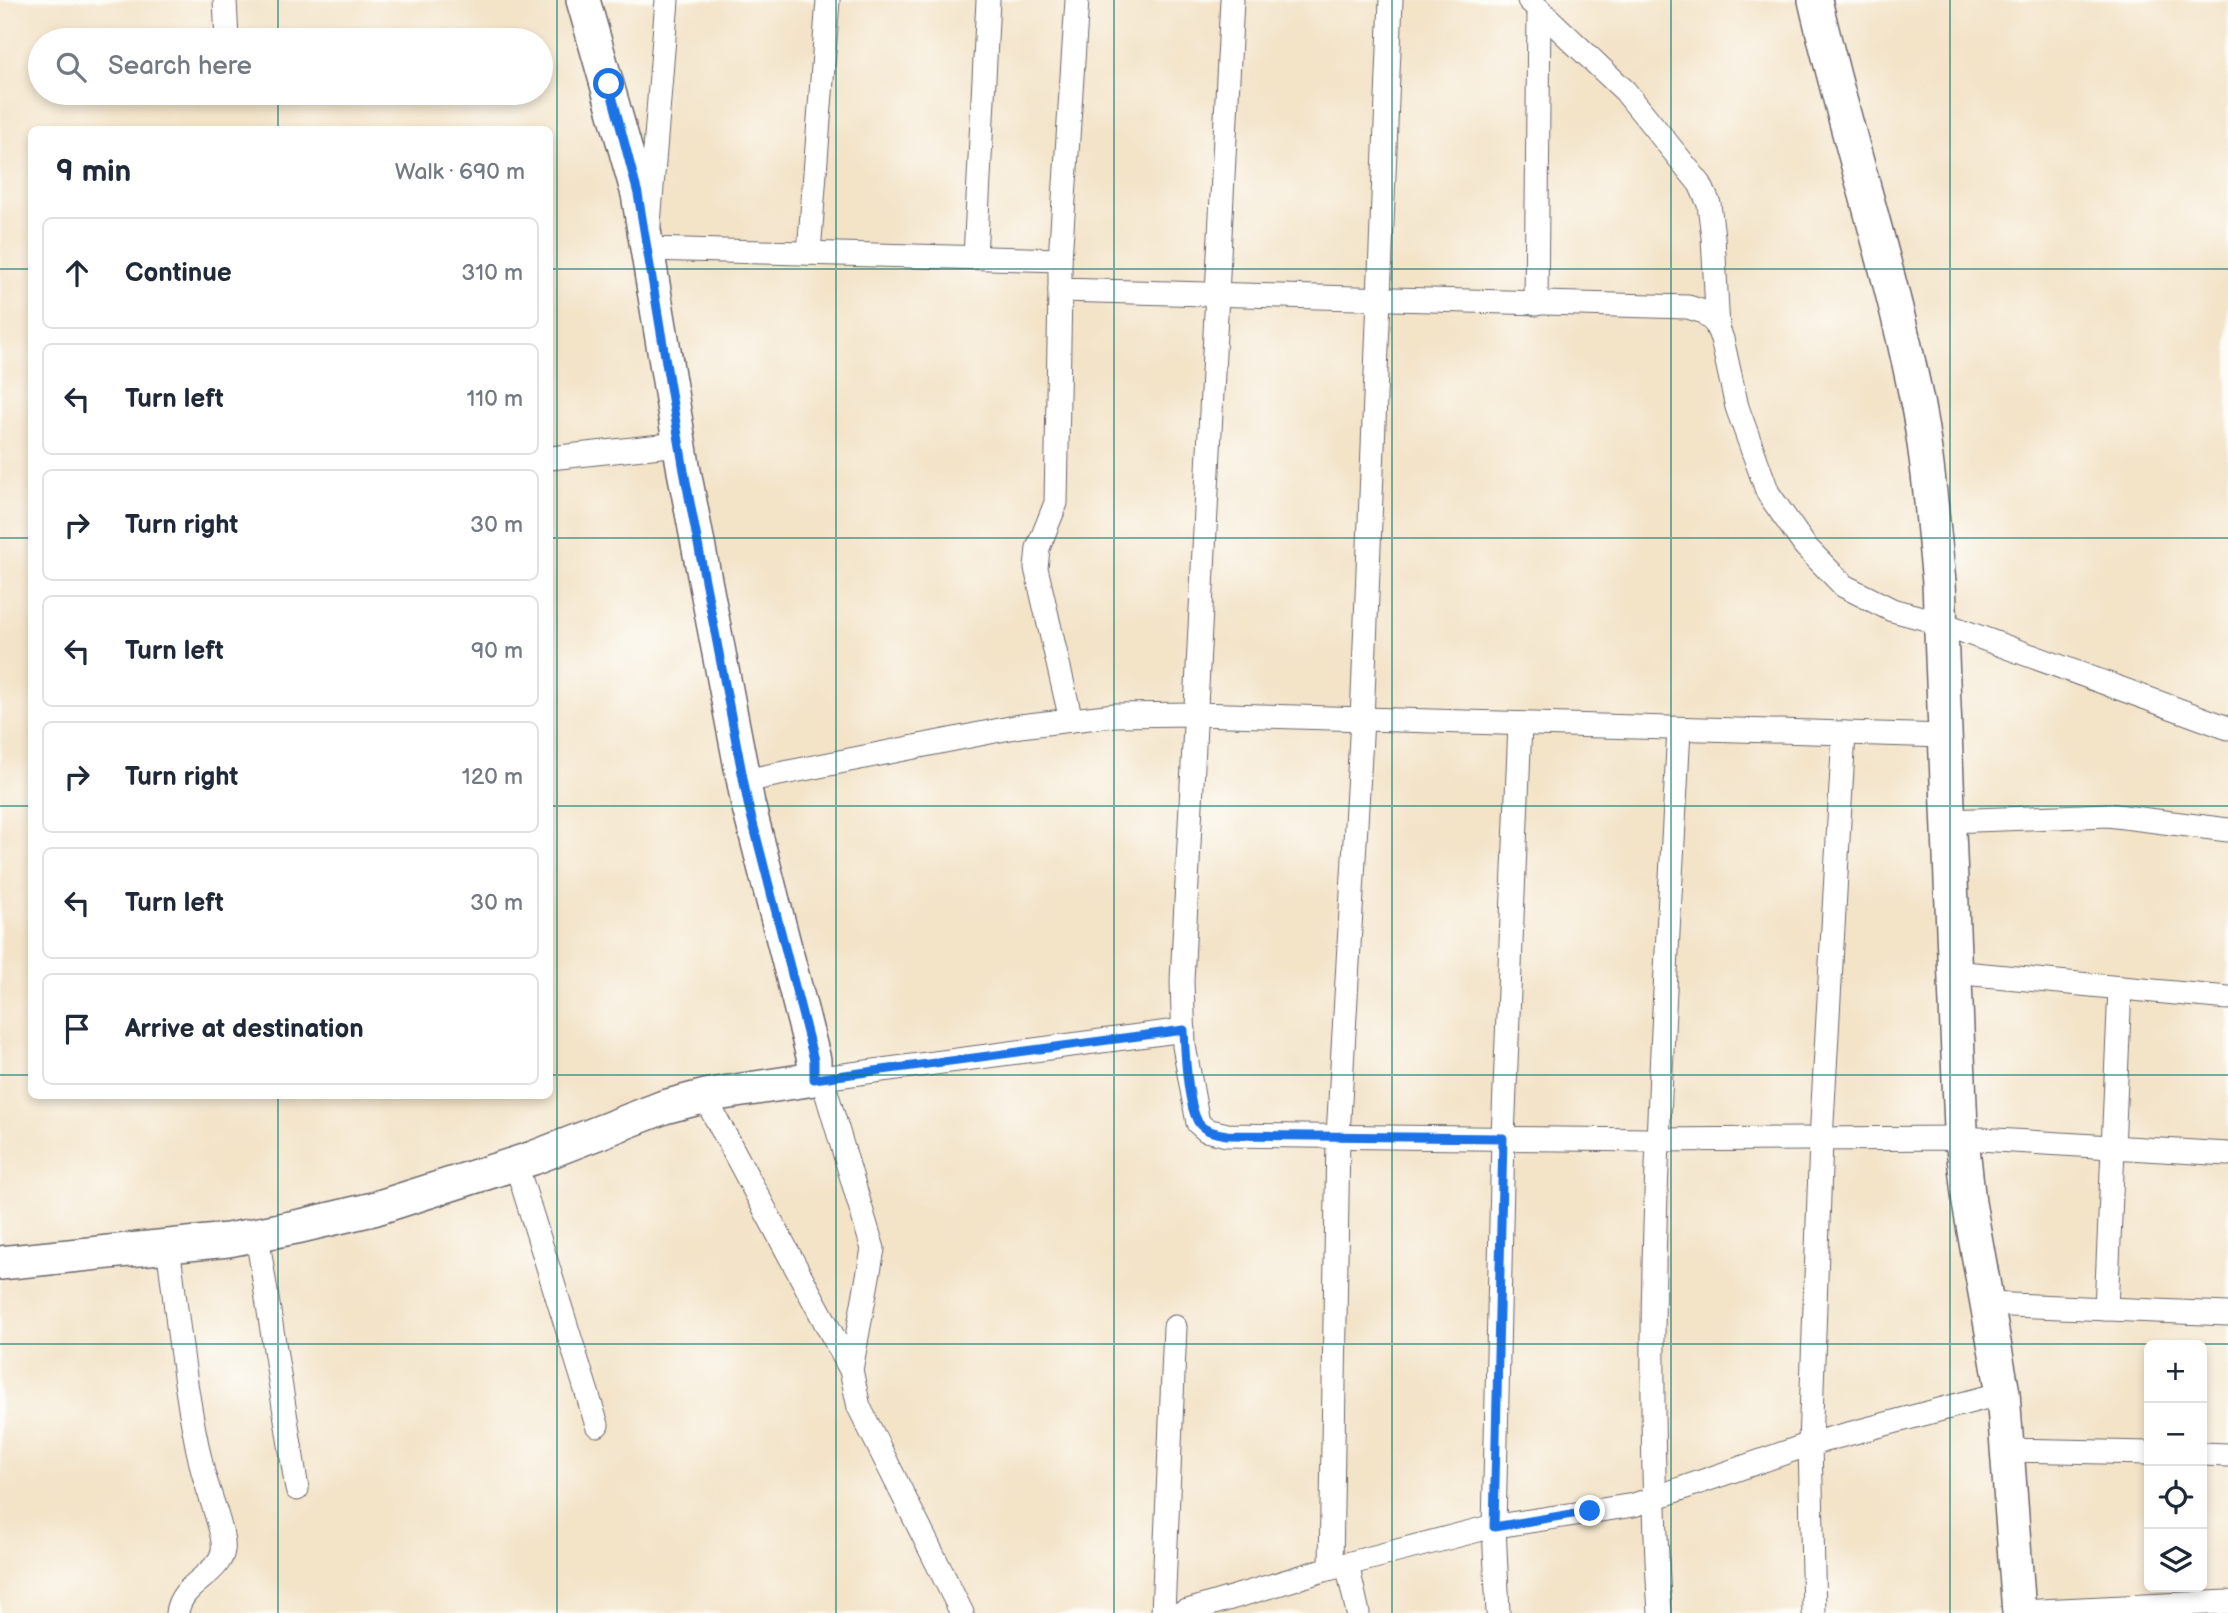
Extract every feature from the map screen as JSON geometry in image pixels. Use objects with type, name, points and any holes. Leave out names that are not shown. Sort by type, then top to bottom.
[{"type":"street","points":[[225,0],[226,28]]},
{"type":"street","points":[[583,0],[638,194],[679,444],[744,781],[818,1078],[873,1249],[851,1370]]},
{"type":"street","points":[[647,248],[667,0]]},
{"type":"street","points":[[809,253],[828,0]]},
{"type":"street","points":[[975,257],[988,0]]},
{"type":"street","points":[[1071,720],[1036,568],[1038,548],[1056,503],[1060,260],[1077,0]]},
{"type":"street","points":[[1233,0],[1182,981],[1184,1030],[1198,1123],[1206,1130],[1227,1135],[1657,1140],[1962,1138],[2228,1154]]},
{"type":"street","points":[[1358,1613],[1339,1566],[1338,1136],[1362,720],[1391,0]]},
{"type":"street","points":[[1815,0],[1899,316],[1915,391],[1933,522],[1941,623],[1953,972],[1962,1138],[1985,1304],[2003,1394],[2019,1612],[2228,1602]]},
{"type":"street","points":[[1534,5],[1536,304]]},
{"type":"street","points":[[1534,5],[1625,91],[1700,184],[1709,204],[1718,329],[1737,407],[1768,493],[1805,546],[1844,586],[1892,610],[1941,623],[2228,728]]},
{"type":"street","points":[[647,248],[1060,260]]},
{"type":"street","points":[[1060,290],[1688,307],[1704,312],[1718,329]]},
{"type":"street","points":[[553,458],[679,444]]},
{"type":"street","points":[[744,781],[1020,726],[1115,715],[1195,714],[1945,736]]},
{"type":"street","points":[[1498,1613],[1494,1527],[1503,1138],[1520,724]]},
{"type":"street","points":[[1660,1613],[1653,1497],[1657,1140],[1679,729]]},
{"type":"street","points":[[1814,1613],[1810,1444],[1821,1140],[1844,733]]},
{"type":"street","points":[[1948,821],[2108,815],[2228,830]]},
{"type":"street","points":[[1953,972],[2228,998]]},
{"type":"street","points":[[2106,1310],[2120,988]]},
{"type":"street","points":[[0,1263],[168,1247],[257,1235],[373,1209],[516,1164],[664,1107],[705,1096],[818,1078],[1184,1030]]},
{"type":"street","points":[[705,1096],[851,1370],[859,1408],[962,1613]]},
{"type":"street","points":[[516,1164],[597,1425]]},
{"type":"street","points":[[257,1235],[297,1489]]},
{"type":"street","points":[[168,1247],[191,1419],[224,1547],[218,1561],[184,1593],[177,1613]]},
{"type":"street","points":[[1985,1304],[2228,1314]]},
{"type":"street","points":[[1163,1613],[1175,1327]]},
{"type":"street","points":[[1181,1613],[1339,1566],[1494,1527],[1634,1504],[1810,1444],[2003,1394]]},
{"type":"street","points":[[2008,1450],[2144,1453]]},
{"type":"street","points":[[2207,1454],[2228,1455]]},
{"type":"route","points":[[609,84],[638,194],[684,471],[748,804],[814,1060],[814,1079],[1184,1030],[1193,1101],[1198,1123],[1206,1130],[1227,1135],[1503,1138],[1494,1527],[1590,1511]]}]
